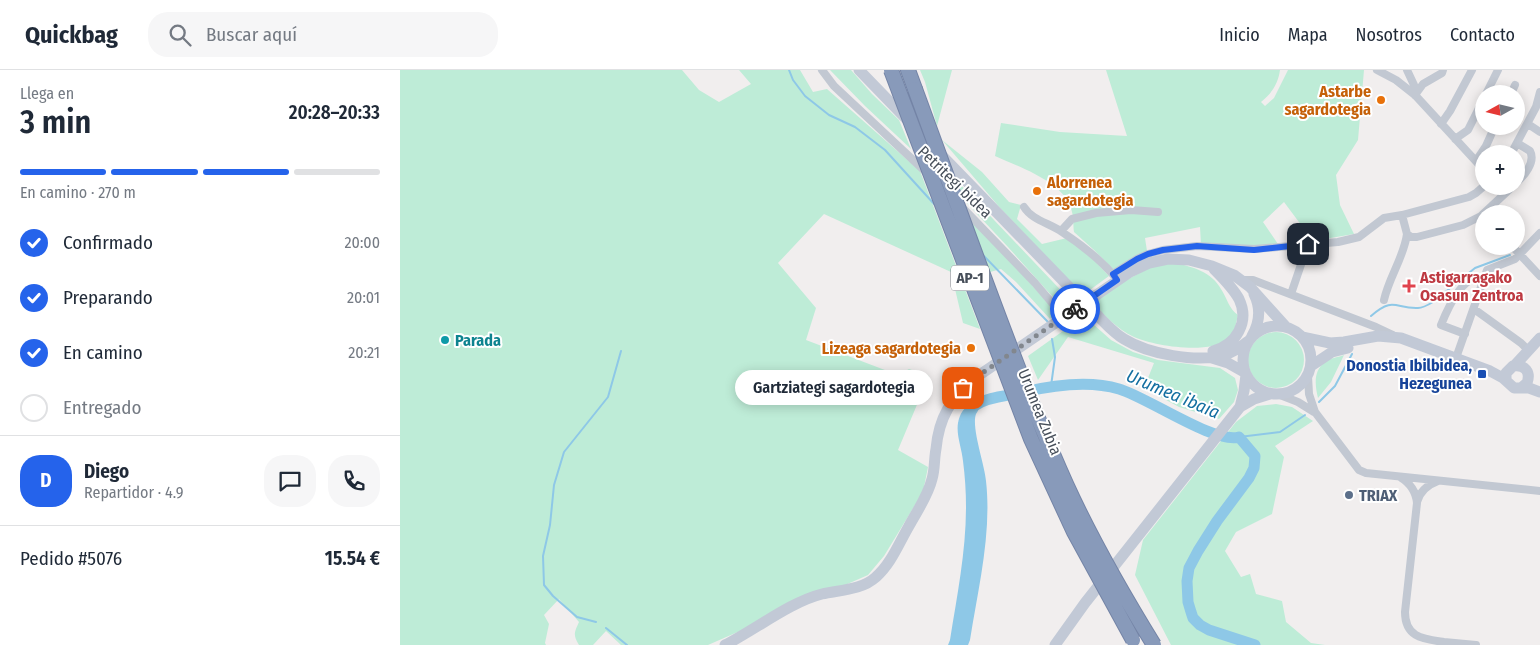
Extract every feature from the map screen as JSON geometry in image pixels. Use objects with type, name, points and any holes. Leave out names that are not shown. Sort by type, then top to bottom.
[{"type":"highway","name":"Urumea Zubia","points":[[891,70],[1031,439],[1074,532],[1136,643]]},
{"type":"highway","name":"Urumea Zubia","points":[[908,70],[987,287],[1042,430],[1073,499],[1099,549],[1133,612],[1154,645]]},
{"type":"main road","points":[[852,70],[857,76],[867,76]]},
{"type":"main road","points":[[859,70],[880,87],[890,103],[1072,290],[1122,338],[1149,351],[1182,357],[1210,358],[1228,363],[1245,373],[1258,389],[1275,394]]},
{"type":"main road","points":[[725,645],[804,600],[821,594],[856,587],[875,578],[883,570],[893,554],[928,490],[934,473],[938,434],[949,405],[963,388],[975,378],[1064,317],[1115,277],[1142,266],[1175,258],[1212,266],[1244,282],[1256,292],[1286,327]]},
{"type":"main road","points":[[1182,357],[1191,353],[1224,348],[1236,337],[1241,328],[1243,317],[1240,302],[1235,292],[1212,266]]},
{"type":"main road","points":[[1055,645],[1085,603],[1240,407],[1244,392],[1245,373],[1242,356],[1257,324],[1258,307],[1255,297],[1244,282]]},
{"type":"main road","points":[[1210,358],[1230,353],[1257,332],[1275,325],[1291,328],[1302,337],[1309,348],[1311,357],[1309,371],[1303,383],[1289,393],[1254,399],[1240,407]]},
{"type":"main road","points":[[1309,371],[1332,352],[1365,341],[1378,331],[1490,371],[1506,380],[1514,388],[1529,388],[1540,392]]},
{"type":"main road","points":[[1302,337],[1330,344],[1389,340],[1409,341]]},
{"type":"main road","points":[[1506,380],[1506,373],[1540,338]]},
{"type":"main road","points":[[1521,388],[1527,383],[1528,373],[1525,358],[1528,350]]},
{"type":"main road","points":[[1490,371],[1522,366],[1540,387]]},
{"type":"street","name":"Petritegi bidea","points":[[822,70],[834,86],[979,224],[1035,283],[1064,317]]},
{"type":"street","points":[[1377,70],[1396,80],[1414,95],[1475,160]]},
{"type":"street","points":[[1407,70],[1414,85],[1414,95]]},
{"type":"street","points":[[1414,95],[1423,84],[1442,73],[1443,70]]},
{"type":"street","points":[[1441,124],[1472,70]]},
{"type":"street","points":[[1490,85],[1498,70]]},
{"type":"street","points":[[1520,145],[1517,143],[1536,107],[1540,92]]},
{"type":"street","points":[[1455,139],[1468,130],[1475,116]]},
{"type":"street","points":[[1528,124],[1540,132]]},
{"type":"street","points":[[1525,148],[1530,151],[1532,159],[1525,171]]},
{"type":"street","points":[[1024,207],[1028,214],[1061,231],[1092,253],[1115,277],[1137,259],[1163,250],[1197,246],[1254,250],[1338,242],[1359,237],[1384,218],[1402,215],[1469,197],[1475,194]]},
{"type":"street","points":[[1494,205],[1504,195]]},
{"type":"street","points":[[1061,231],[1072,219],[1096,212],[1131,210],[1158,212]]},
{"type":"street","points":[[1384,300],[1386,290],[1406,245],[1407,234],[1402,215]]},
{"type":"street","points":[[1407,234],[1417,237],[1475,220]]},
{"type":"street","points":[[1525,248],[1540,233]]},
{"type":"street","points":[[1290,294],[1308,244]]},
{"type":"street","points":[[1456,358],[1487,270],[1515,259],[1518,255]]},
{"type":"street","points":[[1520,255],[1538,271]]},
{"type":"street","points":[[1244,282],[1252,279],[1367,323],[1378,331]]},
{"type":"street","points":[[1465,334],[1441,325],[1448,307],[1470,280],[1479,279],[1482,286]]},
{"type":"street","points":[[1474,309],[1528,350]]},
{"type":"street","points":[[1365,341],[1372,332],[1371,327],[1367,323]]},
{"type":"street","points":[[1309,371],[1309,394],[1315,412],[1359,470],[1366,473],[1540,491]]},
{"type":"street","points":[[1275,394],[1298,402],[1315,412]]},
{"type":"street","points":[[1398,476],[1406,480],[1411,486],[1417,503]]},
{"type":"street","points":[[1440,481],[1424,489],[1417,503],[1405,612],[1408,626],[1417,636],[1426,640],[1476,645]]},
{"type":"green space","points":[[400,70],[682,70],[699,90],[719,102],[751,84],[739,70],[800,70],[813,92],[827,89],[920,171],[980,329],[963,323],[951,272],[824,214],[778,263],[816,308],[806,340],[898,375],[909,369],[929,376],[898,450],[928,467],[923,492],[884,556],[868,575],[708,645],[621,645],[606,631],[593,645],[579,645],[575,634],[579,622],[559,599],[544,615],[549,624],[546,645],[400,645]]},
{"type":"green space","points":[[830,70],[851,70],[899,120],[911,149],[865,106]]},
{"type":"green space","points":[[920,70],[952,70],[937,126],[925,82]]},
{"type":"green space","points":[[1106,70],[1280,70],[1274,88],[1261,102],[1265,106],[1274,98],[1288,70],[1364,70],[1358,140],[1336,175],[1340,205],[1354,234],[1313,241],[1284,202],[1263,222],[1278,244],[1243,248],[1201,245],[1200,227],[1145,238],[1147,251],[1114,270],[1074,232],[1072,212],[1068,202],[1052,184],[1029,171],[995,156],[1001,123],[1060,132],[1127,136]]},
{"type":"green space","points":[[942,140],[982,172],[1009,202],[1021,205],[1017,219],[1042,244],[1067,238],[1091,257],[1109,276],[1083,295],[1001,209]]},
{"type":"green space","points":[[957,181],[1072,302],[1064,307],[1060,305],[964,200]]},
{"type":"green space","points":[[969,217],[994,242],[1053,309],[1055,315],[1050,319],[1016,282],[1001,269],[990,272]]},
{"type":"green space","points":[[1174,263],[1207,274],[1217,283],[1230,307],[1238,315],[1234,331],[1228,339],[1208,347],[1195,348],[1168,346],[1143,340],[1116,326],[1092,302],[1152,266]]},
{"type":"green space","points":[[1084,316],[1111,340],[1133,352],[1158,360],[1220,368],[1235,378],[1238,390],[1234,402],[1219,419],[1179,407],[1144,388],[1154,363],[1068,337],[1038,380],[1028,356]]},
{"type":"green space","points":[[1276,332],[1287,334],[1296,340],[1302,349],[1304,360],[1302,371],[1296,380],[1287,386],[1276,388],[1265,386],[1256,380],[1250,371],[1248,360],[1250,349],[1256,340],[1265,334]]},
{"type":"green space","points":[[1344,355],[1331,382],[1318,398],[1316,383],[1318,370],[1327,361]]},
{"type":"green space","points":[[1276,404],[1292,407],[1313,421],[1275,446],[1284,457],[1272,514],[1236,532],[1225,551],[1241,577],[1250,574],[1256,594],[1282,601],[1286,622],[1311,643],[1325,645],[1171,645],[1135,575],[1143,540],[1236,422],[1257,406]]},
{"type":"water","points":[[988,400],[977,412],[975,420],[985,474],[987,501],[986,541],[980,581],[968,645],[948,645],[961,574],[966,524],[965,478],[958,423],[965,408],[969,405]]},
{"type":"waterway","points":[[789,70],[793,80],[805,96],[829,115],[855,127],[885,150],[935,205]]},
{"type":"waterway","points":[[982,254],[1048,322]]},
{"type":"waterway","points":[[1371,316],[1385,306],[1390,305],[1410,308],[1425,306],[1433,302],[1475,268],[1510,255]]},
{"type":"waterway","points":[[1051,386],[1055,357],[1052,339]]},
{"type":"waterway","points":[[596,622],[577,617],[553,596],[544,585],[543,556],[550,525],[554,485],[564,452],[608,397],[621,351]]},
{"type":"waterway","points":[[1319,402],[1335,386],[1352,354]]},
{"type":"waterway","name":"Urumea ibaia","points":[[976,405],[993,398],[1047,387],[1072,384],[1108,386],[1131,394],[1214,434],[1239,437],[1255,456],[1254,468],[1249,478],[1217,521],[1189,568],[1187,581],[1188,602],[1193,618],[1200,625],[1209,630],[1255,645]]},
{"type":"waterway","points":[[1239,437],[1280,432],[1305,415]]},
{"type":"waterway","points":[[606,628],[627,645]]},
{"type":"way so far","points":[[963,388],[1075,309]]},
{"type":"place","name":"Astarbe sagardotegia","points":[[1381,100]]},
{"type":"place","name":"Alorrenea sagardotegia","points":[[1037,191]]},
{"type":"place","name":"Astigarragako Osasun Zentroa","points":[[1409,286]]},
{"type":"place","name":"Parada","points":[[445,340]]},
{"type":"place","name":"Lizeaga sagardotegia","points":[[971,348]]},
{"type":"place","name":"Donostia Ibilbidea, Hezegunea","points":[[1482,374]]},
{"type":"place","name":"Gartziategi sagardotegia","points":[[963,388]]},
{"type":"place","name":"TRIAX","points":[[1349,495]]},
{"type":"route","points":[[1075,309],[1117,280],[1113,274],[1148,254],[1163,250],[1197,246],[1254,250],[1308,244]]}]
